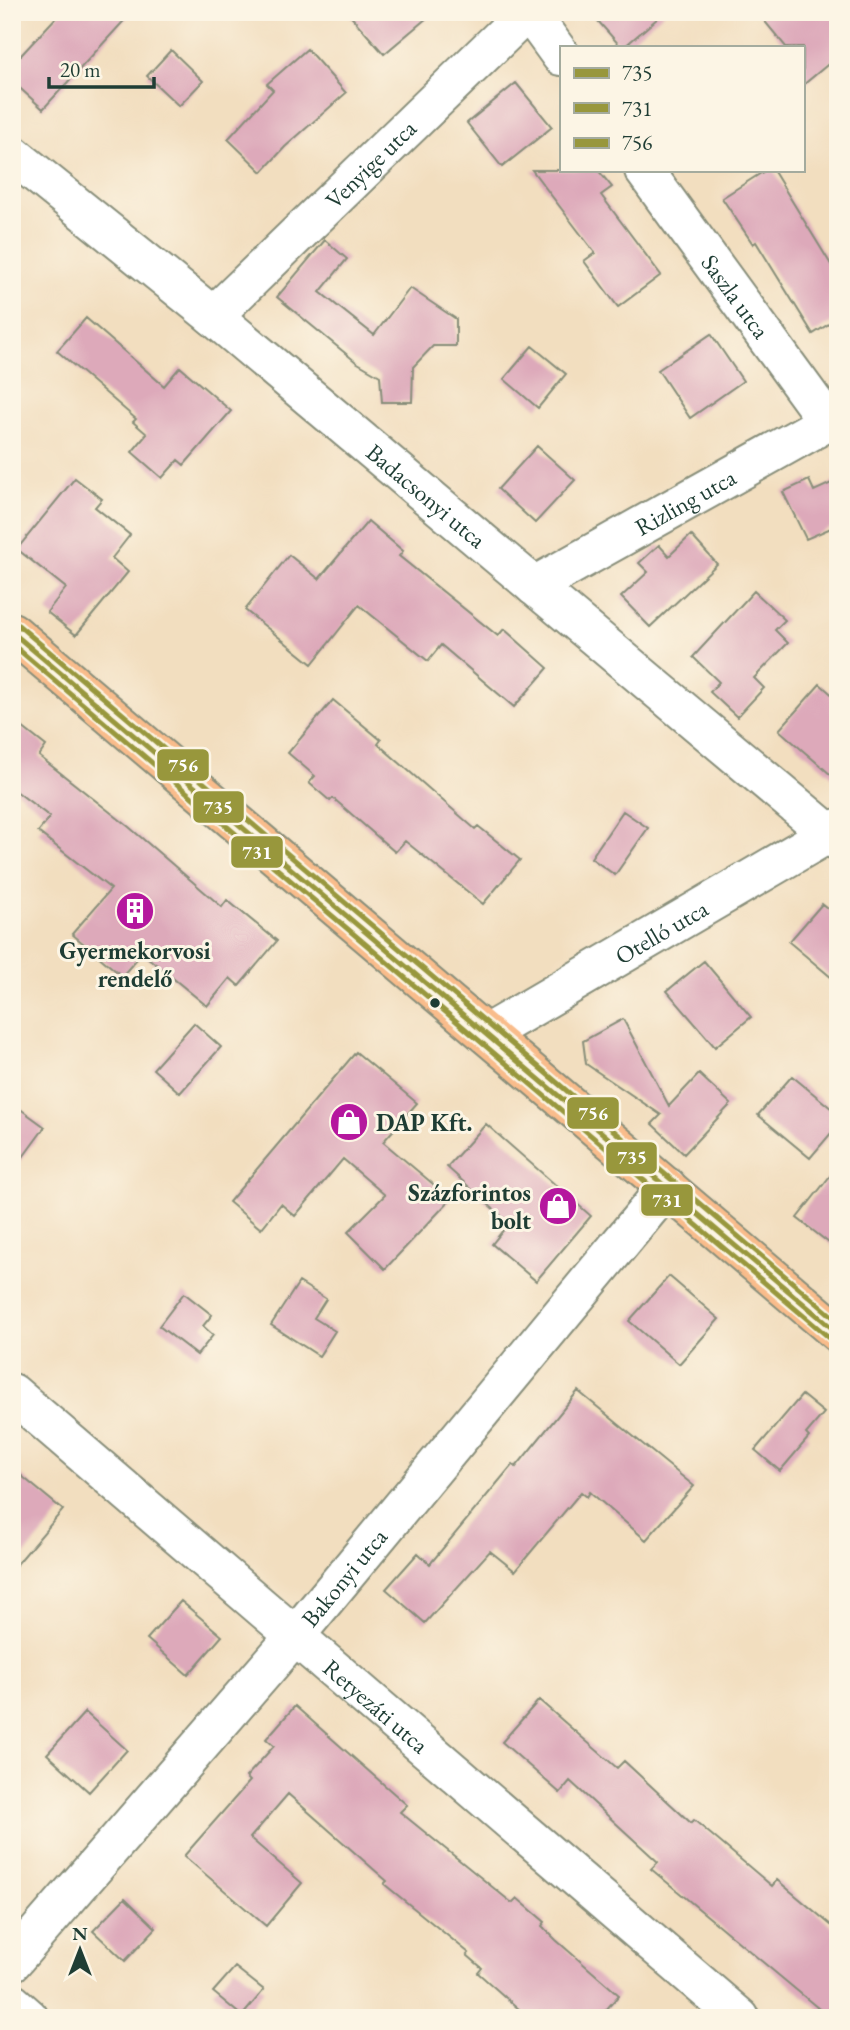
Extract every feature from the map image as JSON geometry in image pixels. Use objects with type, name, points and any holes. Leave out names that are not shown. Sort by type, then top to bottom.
[{"type":"main road","points":[[12,632],[838,1333]]},
{"type":"street","points":[[528,12],[560,55]]},
{"type":"street","name":"Venyige utca","points":[[213,316],[528,12]]},
{"type":"street","name":"Badacsonyi utca","points":[[12,154],[213,316],[835,834]]},
{"type":"street","name":"Saszla utca","points":[[646,172],[833,419]]},
{"type":"street","name":"Rizling utca","points":[[534,586],[833,419]]},
{"type":"street","name":"Otelló utca","points":[[486,1034],[835,834]]},
{"type":"street","name":"Bakonyi utca","points":[[12,1962],[295,1636],[667,1187]]},
{"type":"street","name":"Retyezáti utca","points":[[12,1393],[740,2018]]},
{"type":"street","points":[[12,2003],[29,2018]]},
{"type":"building","points":[[61,12],[132,12],[43,109],[12,81],[12,65]]},
{"type":"building","points":[[347,12],[434,12],[384,54]]},
{"type":"building","points":[[590,12],[665,12],[625,46],[620,46]]},
{"type":"building","points":[[757,12],[838,12],[838,56],[804,84],[804,46],[785,46]]},
{"type":"building","points":[[307,49],[346,93],[285,147],[262,172],[228,139],[273,90],[267,84]]},
{"type":"building","points":[[171,50],[203,81],[179,106],[147,76]]},
{"type":"building","points":[[516,83],[552,127],[502,167],[467,123]]},
{"type":"building","points":[[532,170],[600,172],[612,187],[601,195],[661,275],[618,307],[584,261],[595,253]]},
{"type":"building","points":[[763,172],[774,172],[838,276],[838,318],[813,334],[756,242],[753,244],[722,198]]},
{"type":"building","points":[[325,240],[347,259],[320,292],[374,335],[410,288],[456,319],[456,346],[433,346],[413,367],[412,402],[382,402],[380,376],[356,362],[277,297]]},
{"type":"building","points":[[86,318],[164,386],[180,367],[231,411],[184,465],[178,460],[162,478],[132,452],[147,434],[133,422],[136,419],[57,351]]},
{"type":"building","points":[[711,334],[743,381],[690,418],[658,370]]},
{"type":"building","points":[[532,346],[566,374],[538,408],[504,379]]},
{"type":"building","points":[[537,446],[575,480],[535,523],[498,489]]},
{"type":"building","points":[[75,478],[102,499],[95,507],[130,535],[112,558],[128,572],[76,635],[47,612],[66,588],[17,549]]},
{"type":"building","points":[[809,480],[814,491],[838,480],[838,525],[806,539],[783,492]]},
{"type":"building","points":[[368,521],[403,551],[399,556],[498,636],[504,629],[548,668],[514,707],[441,645],[428,661],[359,605],[312,664],[245,610],[289,555],[319,579]]},
{"type":"building","points":[[691,535],[717,564],[650,627],[621,597],[648,572],[639,563],[659,545],[669,556]]},
{"type":"building","points":[[754,591],[785,620],[775,630],[788,643],[754,678],[764,688],[737,717],[710,692],[719,682],[693,657]]},
{"type":"building","points":[[820,684],[838,700],[838,781],[779,730]]},
{"type":"building","points":[[333,700],[381,740],[378,744],[475,829],[478,826],[520,860],[483,904],[405,841],[395,852],[333,798],[330,801],[309,783],[315,776],[288,753]]},
{"type":"building","points":[[12,719],[46,746],[39,756],[129,827],[222,907],[227,900],[277,941],[239,986],[230,978],[207,1006],[142,953],[122,976],[72,934],[111,889],[38,832],[50,817],[12,788]]},
{"type":"building","points":[[623,811],[648,828],[615,875],[591,858]]},
{"type":"building","points":[[822,904],[838,917],[838,983],[789,942]]},
{"type":"building","points":[[704,961],[751,1017],[715,1047],[667,991]]},
{"type":"building","points":[[623,1019],[669,1106],[699,1074],[731,1104],[684,1154],[652,1124],[661,1115],[586,1064],[583,1041]]},
{"type":"building","points":[[194,1023],[221,1047],[180,1093],[153,1069]]},
{"type":"building","name":"DAP Kft.","points":[[356,1052],[417,1103],[383,1142],[451,1199],[385,1269],[348,1232],[385,1195],[343,1159],[295,1216],[281,1204],[261,1229],[229,1202]]},
{"type":"building","points":[[792,1076],[838,1114],[838,1125],[810,1158],[758,1115]]},
{"type":"building","points":[[12,1103],[45,1127],[12,1172]]},
{"type":"building","points":[[486,1124],[591,1216],[536,1281],[492,1244],[509,1223],[447,1167]]},
{"type":"building","points":[[838,1166],[838,1250],[797,1218]]},
{"type":"building","points":[[669,1276],[719,1319],[679,1364],[629,1321]]},
{"type":"building","points":[[299,1282],[326,1299],[314,1318],[335,1331],[319,1356],[271,1325]]},
{"type":"building","points":[[184,1293],[212,1315],[203,1326],[213,1335],[197,1355],[159,1326]]},
{"type":"building","points":[[578,1391],[694,1486],[646,1540],[590,1492],[587,1497],[581,1492],[515,1571],[490,1551],[425,1623],[386,1589],[418,1553],[430,1564],[513,1464],[516,1467]]},
{"type":"building","points":[[802,1395],[824,1413],[806,1434],[809,1437],[780,1471],[755,1450]]},
{"type":"building","points":[[12,1468],[63,1510],[12,1570]]},
{"type":"building","points":[[181,1601],[222,1636],[188,1675],[147,1639]]},
{"type":"building","points":[[539,1700],[617,1768],[624,1761],[691,1823],[694,1820],[772,1886],[777,1880],[838,1931],[838,2018],[830,2018],[651,1869],[658,1862],[570,1781],[560,1793],[502,1742]]},
{"type":"building","points":[[295,1706],[407,1805],[400,1812],[512,1903],[517,1898],[545,1922],[542,1926],[556,1940],[619,1995],[599,2018],[529,2018],[478,1973],[482,1968],[467,1955],[469,1953],[384,1884],[387,1881],[288,1794],[250,1838],[302,1883],[266,1926],[184,1856],[250,1781],[246,1777],[274,1746],[266,1739]]},
{"type":"building","points":[[85,1712],[127,1750],[89,1792],[47,1754]]},
{"type":"building","points":[[125,1898],[156,1928],[125,1961],[93,1931]]},
{"type":"building","points":[[235,1967],[264,1990],[242,2016],[213,1992]]},
{"type":"transit line","name":"756","points":[[18,625],[838,1321]]},
{"type":"transit line","name":"735","points":[[12,632],[838,1333]]},
{"type":"transit line","name":"731","points":[[12,644],[832,1340]]},
{"type":"place","name":"Gyermekorvosi rendelő","points":[[135,911]]},
{"type":"place","name":"DAP Kft.","points":[[349,1122]]},
{"type":"place","name":"Százforintos bolt","points":[[558,1206]]}]
